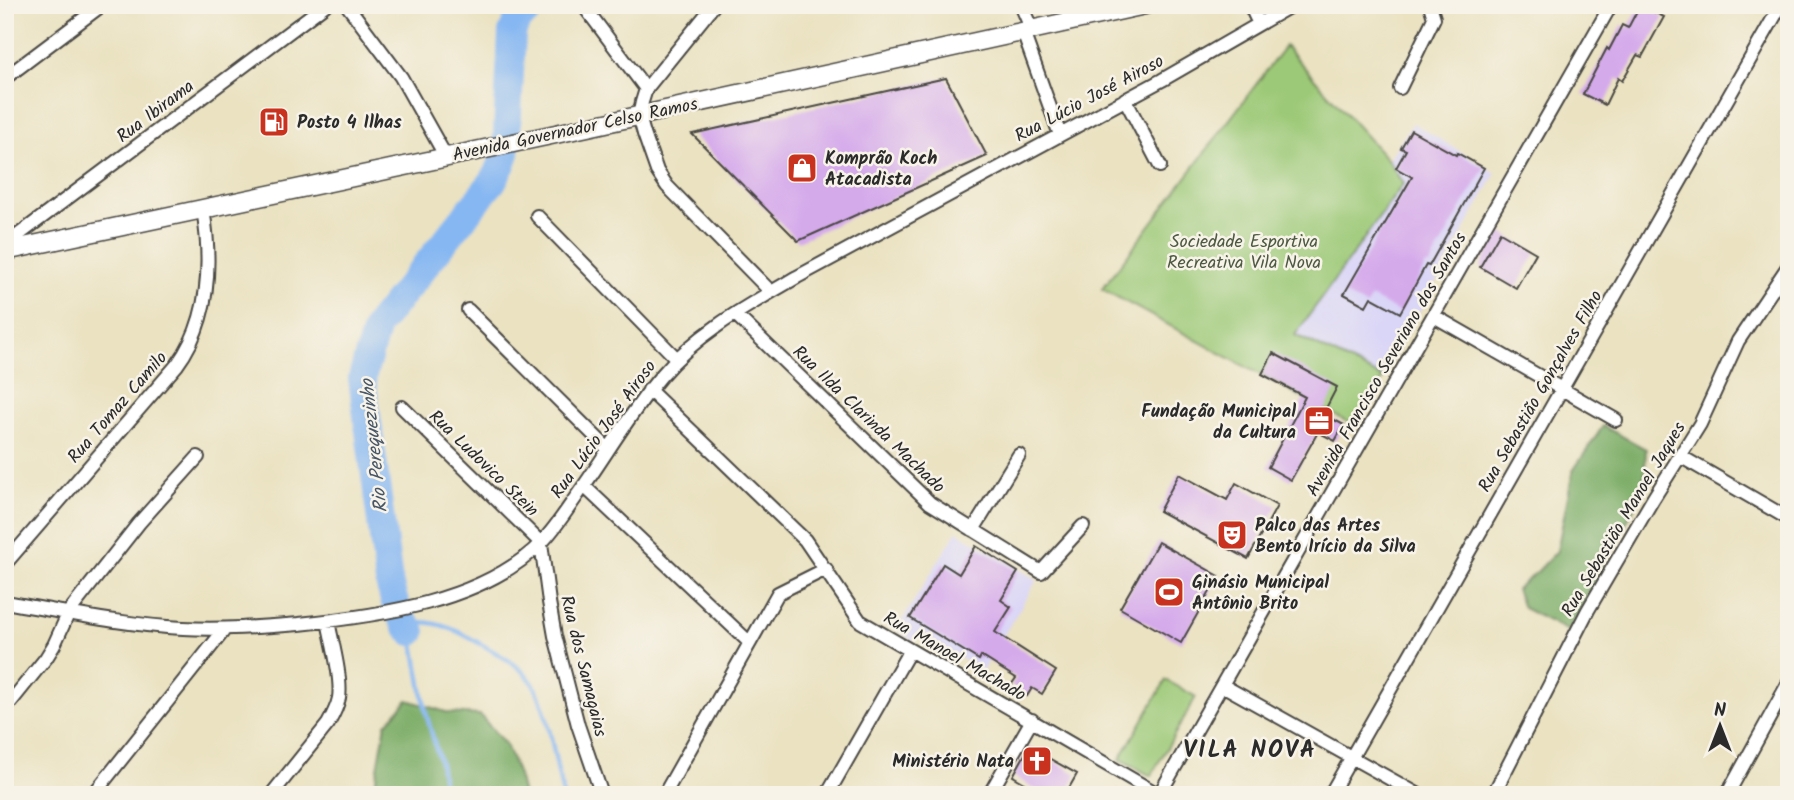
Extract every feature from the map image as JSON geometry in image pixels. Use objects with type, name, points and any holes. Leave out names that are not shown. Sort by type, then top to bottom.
[{"type":"main road","name":"Avenida Governador Celso Ramos","points":[[5,251],[1145,5]]},
{"type":"street","points":[[5,78],[102,5]]},
{"type":"street","name":"Rua Ibirama","points":[[5,245],[325,5]]},
{"type":"street","points":[[347,5],[401,77],[446,157]]},
{"type":"street","points":[[714,5],[646,89],[639,116],[657,172],[667,186],[771,292]]},
{"type":"street","points":[[1021,5],[1059,135]]},
{"type":"street","points":[[1250,5],[1259,24]]},
{"type":"street","name":"Rua Lúcio José Airoso","points":[[5,602],[155,626],[225,629],[328,621],[384,613],[410,608],[485,581],[522,559],[541,543],[584,486],[649,390],[677,359],[735,314],[1292,5]]},
{"type":"street","points":[[1400,88],[1434,18],[1430,5]]},
{"type":"street","name":"Avenida Francisco Severiano dos Santos","points":[[1600,24],[1606,5]]},
{"type":"street","name":"Avenida Francisco Severiano dos Santos","points":[[1159,795],[1611,5]]},
{"type":"street","name":"Rua Sebastião Gonçalves Filho","points":[[1330,795],[1781,5]]},
{"type":"street","points":[[584,6],[646,89]]},
{"type":"street","points":[[1125,99],[1160,166]]},
{"type":"street","name":"Rua Tomaz Camilo","points":[[5,564],[189,349],[197,331],[207,284],[208,263],[203,209]]},
{"type":"street","points":[[537,216],[677,359]]},
{"type":"street","name":"Rua Sebastião Manoel Jaques","points":[[1493,795],[1588,610],[1700,424],[1738,341],[1789,265]]},
{"type":"street","points":[[468,310],[608,449]]},
{"type":"street","name":"Rua Ilda Clarinda Machado","points":[[735,314],[921,495],[1041,572],[1083,526]]},
{"type":"street","points":[[1434,316],[1616,420]]},
{"type":"street","name":"Rua Manoel Machado","points":[[649,390],[806,540],[860,621],[1159,795]]},
{"type":"street","name":"Rua Ludovico Stein","points":[[402,407],[541,543]]},
{"type":"street","points":[[973,530],[1019,455]]},
{"type":"street","points":[[1680,456],[1789,519]]},
{"type":"street","points":[[5,709],[46,658],[69,612],[139,523],[198,457]]},
{"type":"street","points":[[584,486],[750,643]]},
{"type":"street","name":"Rua dos Samagaias","points":[[541,543],[559,649],[578,724],[602,795]]},
{"type":"street","points":[[664,795],[778,593],[826,569]]},
{"type":"street","points":[[271,795],[336,711],[340,695],[328,621]]},
{"type":"street","points":[[93,795],[225,629]]},
{"type":"street","points":[[827,795],[910,650]]},
{"type":"street","points":[[1727,795],[1789,682]]},
{"type":"street","points":[[1222,685],[1419,795]]},
{"type":"street","points":[[989,795],[1031,720]]},
{"type":"shaded area","points":[[1413,123],[1496,173],[1383,378],[1295,335],[1403,184],[1388,160]]},
{"type":"shaded area","points":[[957,531],[1037,580],[982,671],[920,633],[914,641],[896,630]]},
{"type":"green space","name":"Sociedade Esportiva Recreativa Vila Nova","points":[[1285,46],[1388,160],[1403,184],[1295,335],[1383,378],[1355,426],[1102,289]]},
{"type":"green space","points":[[1603,426],[1646,449],[1644,490],[1568,631],[1523,608],[1516,589],[1557,551],[1573,471]]},
{"type":"green space","points":[[1166,680],[1196,697],[1151,776],[1120,759]]},
{"type":"green space","points":[[408,700],[449,713],[480,715],[506,745],[523,795],[373,795],[386,724]]},
{"type":"building","points":[[1640,5],[1664,17],[1642,57],[1637,55],[1622,81],[1618,78],[1605,105],[1583,94],[1607,48],[1609,50],[1622,25],[1628,28]]},
{"type":"building","name":"Komprão Koch Atacadista","points":[[946,78],[987,156],[798,241],[692,134]]},
{"type":"building","points":[[1411,130],[1484,168],[1400,313],[1371,297],[1366,306],[1344,294],[1412,177],[1396,168],[1406,150],[1401,148]]},
{"type":"building","points":[[1500,232],[1536,253],[1516,288],[1480,267]]},
{"type":"building","points":[[1273,353],[1337,387],[1323,414],[1344,425],[1335,441],[1318,432],[1291,480],[1268,467],[1305,397],[1262,374]]},
{"type":"building","name":"Palco das Artes Bento Irício da Silva","points":[[1179,474],[1227,500],[1236,483],[1277,506],[1248,559],[1159,511]]},
{"type":"building","name":"Ginásio Municipal Antônio Brito","points":[[1158,542],[1219,576],[1181,643],[1120,608]]},
{"type":"building","points":[[976,546],[1018,572],[1001,600],[1011,607],[995,632],[1056,671],[1042,694],[1032,688],[1027,696],[1011,685],[1016,678],[981,656],[979,660],[910,618],[943,564],[959,574]]},
{"type":"building","name":"Ministério Nata","points":[[1029,747],[1077,774],[1065,795],[1045,795],[1013,776]]},
{"type":"waterway","name":"Rio Perequezinho","points":[[412,632],[400,615],[389,582],[362,378],[377,326],[493,181],[502,164],[506,153],[512,33],[517,21],[535,5]]},
{"type":"waterway","name":"Rio Perequezinho","points":[[445,795],[440,763],[426,713],[412,632],[419,622],[443,626],[465,635],[505,658],[528,677],[535,687],[546,716],[563,795]]},
{"type":"place","name":"Posto 4 Ilhas","points":[[274,122]]},
{"type":"place","name":"Komprão Koch Atacadista","points":[[802,168]]},
{"type":"place","name":"Fundação Municipal da Cultura","points":[[1319,421]]},
{"type":"place","name":"Palco das Artes Bento Irício da Silva","points":[[1232,535]]},
{"type":"place","name":"Ginásio Municipal Antônio Brito","points":[[1169,592]]},
{"type":"place","name":"Ministério Nata","points":[[1037,761]]},
{"type":"district","name":"VILA NOVA","points":[[1250,749]]}]
